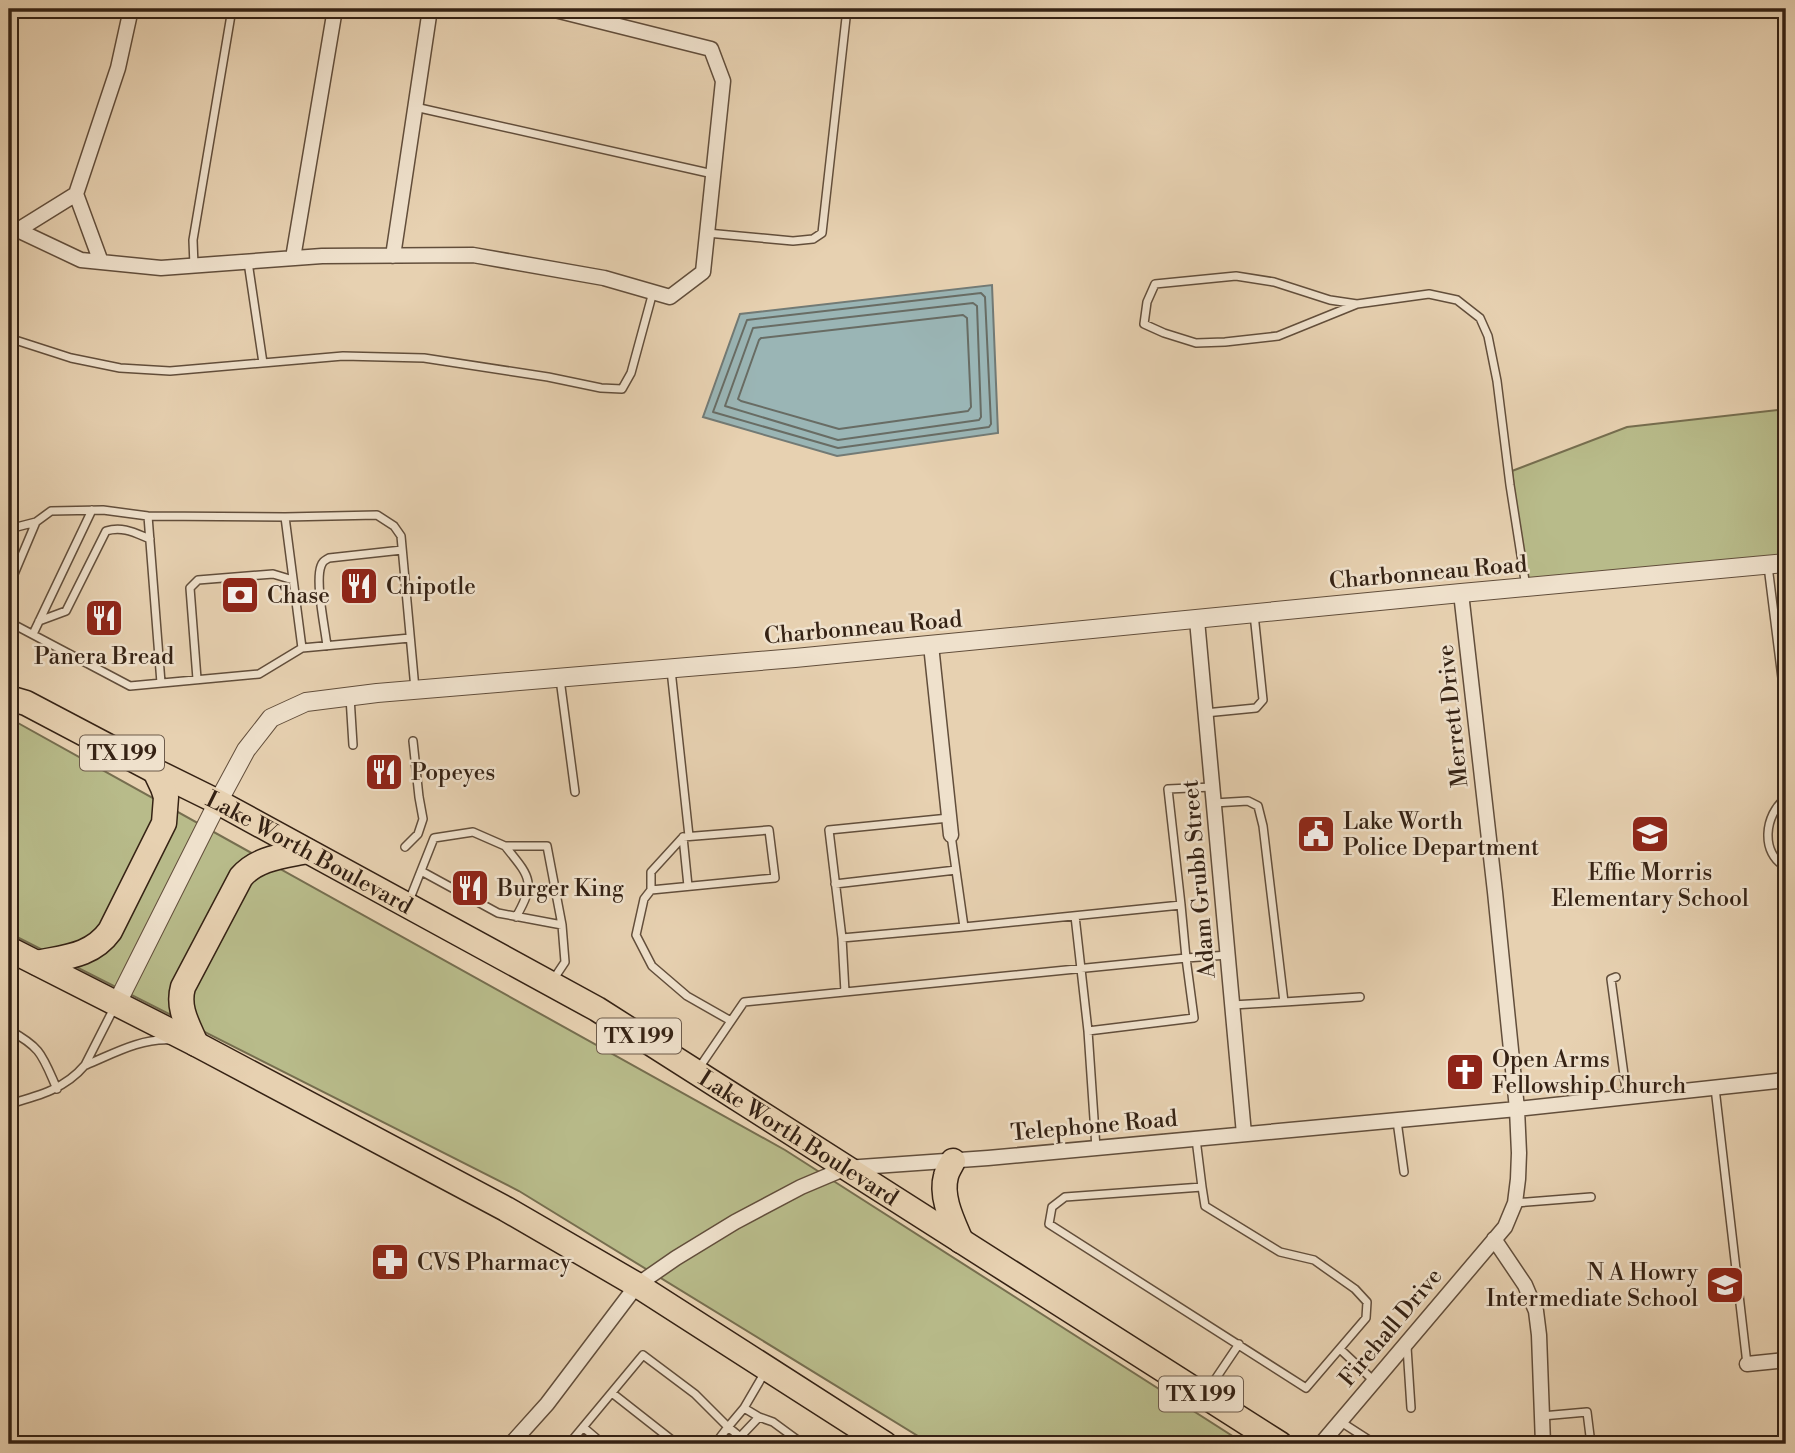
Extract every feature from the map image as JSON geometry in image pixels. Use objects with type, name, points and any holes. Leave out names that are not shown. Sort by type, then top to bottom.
[{"type":"highway","name":"Lake Worth Boulevard","points":[[9,698],[26,703],[218,802],[597,1009],[1280,1444]]},
{"type":"highway","points":[[37,963],[82,954],[98,945],[110,931],[164,823],[166,797],[155,771]]},
{"type":"highway","points":[[197,1044],[182,1009],[181,994],[241,877],[252,866],[261,862],[307,851]]},
{"type":"highway","points":[[9,949],[197,1044],[506,1209],[637,1285],[885,1444]]},
{"type":"highway","points":[[953,1161],[945,1177],[946,1195],[949,1211],[961,1241]]},
{"type":"street","points":[[101,262],[76,194],[118,68],[131,9]]},
{"type":"street","points":[[293,258],[335,9]]},
{"type":"street","points":[[393,256],[430,9]]},
{"type":"street","points":[[13,228],[81,260],[161,268],[322,256],[474,255],[604,278],[670,297],[703,272],[723,81],[710,49],[551,9]]},
{"type":"street","points":[[13,228],[76,194]]},
{"type":"street","name":"Charbonneau Road","points":[[117,1003],[246,750],[271,718],[306,702],[1786,564]]},
{"type":"street","name":"Merrett Drive","points":[[1461,593],[1517,1109],[1519,1153],[1514,1203],[1506,1227],[1494,1238]]},
{"type":"street","name":"Adam Grubb Street","points":[[1197,620],[1244,1134]]},
{"type":"street","points":[[931,645],[951,835]]},
{"type":"street","name":"Telephone Road","points":[[511,1444],[547,1404],[637,1285],[735,1222],[801,1187],[846,1168],[953,1161],[1517,1109],[1786,1080]]},
{"type":"street","points":[[1494,1238],[1525,1284],[1536,1311],[1543,1444]]},
{"type":"street","name":"Firehall Drive","points":[[1321,1444],[1494,1238]]},
{"type":"street","points":[[1747,1364],[1786,1360]]},
{"type":"lane","points":[[194,266],[193,240],[232,9]]},
{"type":"lane","points":[[707,233],[793,241],[813,239],[822,233],[847,9]]},
{"type":"lane","points":[[415,107],[713,174]]},
{"type":"lane","points":[[248,262],[262,363]]},
{"type":"lane","points":[[1357,304],[1330,300],[1274,282],[1236,276],[1214,277],[1155,284],[1147,302],[1144,324],[1196,343],[1224,342],[1278,336],[1357,304],[1429,294],[1457,300],[1480,318],[1488,337],[1497,382],[1526,587]]},
{"type":"lane","points":[[9,338],[71,358],[120,368],[170,372],[343,356],[424,358],[601,388],[622,389],[631,373],[653,292]]},
{"type":"lane","points":[[33,634],[92,510]]},
{"type":"lane","points":[[9,529],[36,522],[51,511],[92,510],[148,516],[377,515],[394,526],[401,536],[415,690]]},
{"type":"lane","points":[[148,516],[161,683]]},
{"type":"lane","points":[[285,517],[302,648]]},
{"type":"lane","points":[[9,586],[36,522]]},
{"type":"lane","points":[[39,621],[66,611],[106,531],[117,528],[150,539]]},
{"type":"lane","points":[[327,646],[319,580],[323,561],[329,558],[402,550]]},
{"type":"lane","points":[[1768,566],[1786,695]]},
{"type":"lane","points":[[197,679],[190,588],[198,580],[273,574],[293,580]]},
{"type":"lane","points":[[1205,713],[1256,708],[1262,700],[1254,614]]},
{"type":"lane","points":[[9,622],[130,686],[259,674],[302,648],[410,638]]},
{"type":"lane","points":[[670,668],[686,836],[688,886]]},
{"type":"lane","points":[[560,678],[575,792]]},
{"type":"lane","points":[[350,696],[354,745]]},
{"type":"lane","points":[[405,847],[418,834],[423,819],[413,741]]},
{"type":"lane","points":[[1087,1031],[1194,1018],[1168,789],[1212,787]]},
{"type":"lane","points":[[1786,799],[1779,803],[1768,822],[1768,844],[1779,864],[1786,867]]},
{"type":"lane","points":[[1213,803],[1248,801],[1258,806],[1263,826],[1284,1002]]},
{"type":"lane","points":[[845,992],[842,938],[829,830],[949,818]]},
{"type":"lane","points":[[650,890],[775,878],[769,830],[686,836],[650,872],[650,890],[644,899],[636,935],[652,966],[687,996],[731,1021]]},
{"type":"lane","points":[[408,905],[434,838],[473,832],[505,846],[547,846],[562,925],[565,962],[550,984]]},
{"type":"lane","points":[[951,835],[964,927]]},
{"type":"lane","points":[[505,846],[526,874],[530,888],[516,917]]},
{"type":"lane","points":[[835,884],[956,870]]},
{"type":"lane","points":[[421,871],[498,913],[562,925]]},
{"type":"lane","points":[[842,938],[1181,905]]},
{"type":"lane","points":[[1074,916],[1096,1148]]},
{"type":"lane","points":[[696,1072],[744,1002],[1227,955]]},
{"type":"lane","points":[[1616,977],[1611,979],[1627,1097]]},
{"type":"lane","points":[[1232,1005],[1360,997]]},
{"type":"lane","points":[[9,1104],[57,1089],[73,1077],[85,1065],[117,1003]]},
{"type":"lane","points":[[9,1030],[27,1040],[40,1052],[57,1089]]},
{"type":"lane","points":[[85,1065],[144,1042],[166,1040],[197,1044]]},
{"type":"lane","points":[[1715,1088],[1747,1364]]},
{"type":"lane","points":[[1397,1120],[1404,1172]]},
{"type":"lane","points":[[1196,1138],[1205,1206],[1280,1252],[1314,1259],[1355,1289],[1367,1302],[1366,1318],[1306,1388],[1049,1224],[1052,1207],[1065,1197],[1202,1187]]},
{"type":"lane","points":[[1514,1203],[1591,1197]]},
{"type":"lane","points":[[1406,1343],[1411,1408]]},
{"type":"lane","points":[[1204,1396],[1239,1344]]},
{"type":"lane","points":[[1340,1349],[1374,1381]]},
{"type":"lane","points":[[569,1444],[643,1355],[695,1394],[749,1444]]},
{"type":"lane","points":[[715,1444],[744,1408],[767,1369]]},
{"type":"lane","points":[[612,1393],[677,1444]]},
{"type":"lane","points":[[744,1408],[774,1422],[803,1444]]},
{"type":"lane","points":[[1542,1416],[1587,1412],[1591,1444]]},
{"type":"lane","points":[[740,1437],[759,1417]]},
{"type":"lane","points":[[1340,1422],[1372,1442]]},
{"type":"lane","points":[[583,1427],[603,1444]]},
{"type":"green space","points":[[1786,409],[1786,564],[1526,588],[1512,471],[1627,427]]},
{"type":"green space","points":[[9,718],[785,1150],[1245,1444],[931,1444],[519,1191],[9,933]]},
{"type":"water","points":[[992,285],[998,433],[837,456],[703,417],[740,314]]},
{"type":"place","name":"Chipotle","points":[[359,586]]},
{"type":"place","name":"Chase","points":[[240,595]]},
{"type":"place","name":"Panera Bread","points":[[104,618]]},
{"type":"place","name":"Popeyes","points":[[384,772]]},
{"type":"place","name":"Lake Worth Police Department","points":[[1316,834]]},
{"type":"place","name":"Effie Morris Elementary School","points":[[1650,834]]},
{"type":"place","name":"Burger King","points":[[470,888]]},
{"type":"place","name":"Open Arms Fellowship Church","points":[[1465,1072]]},
{"type":"place","name":"CVS Pharmacy","points":[[390,1262]]},
{"type":"place","name":"N A Howry Intermediate School","points":[[1725,1285]]}]
